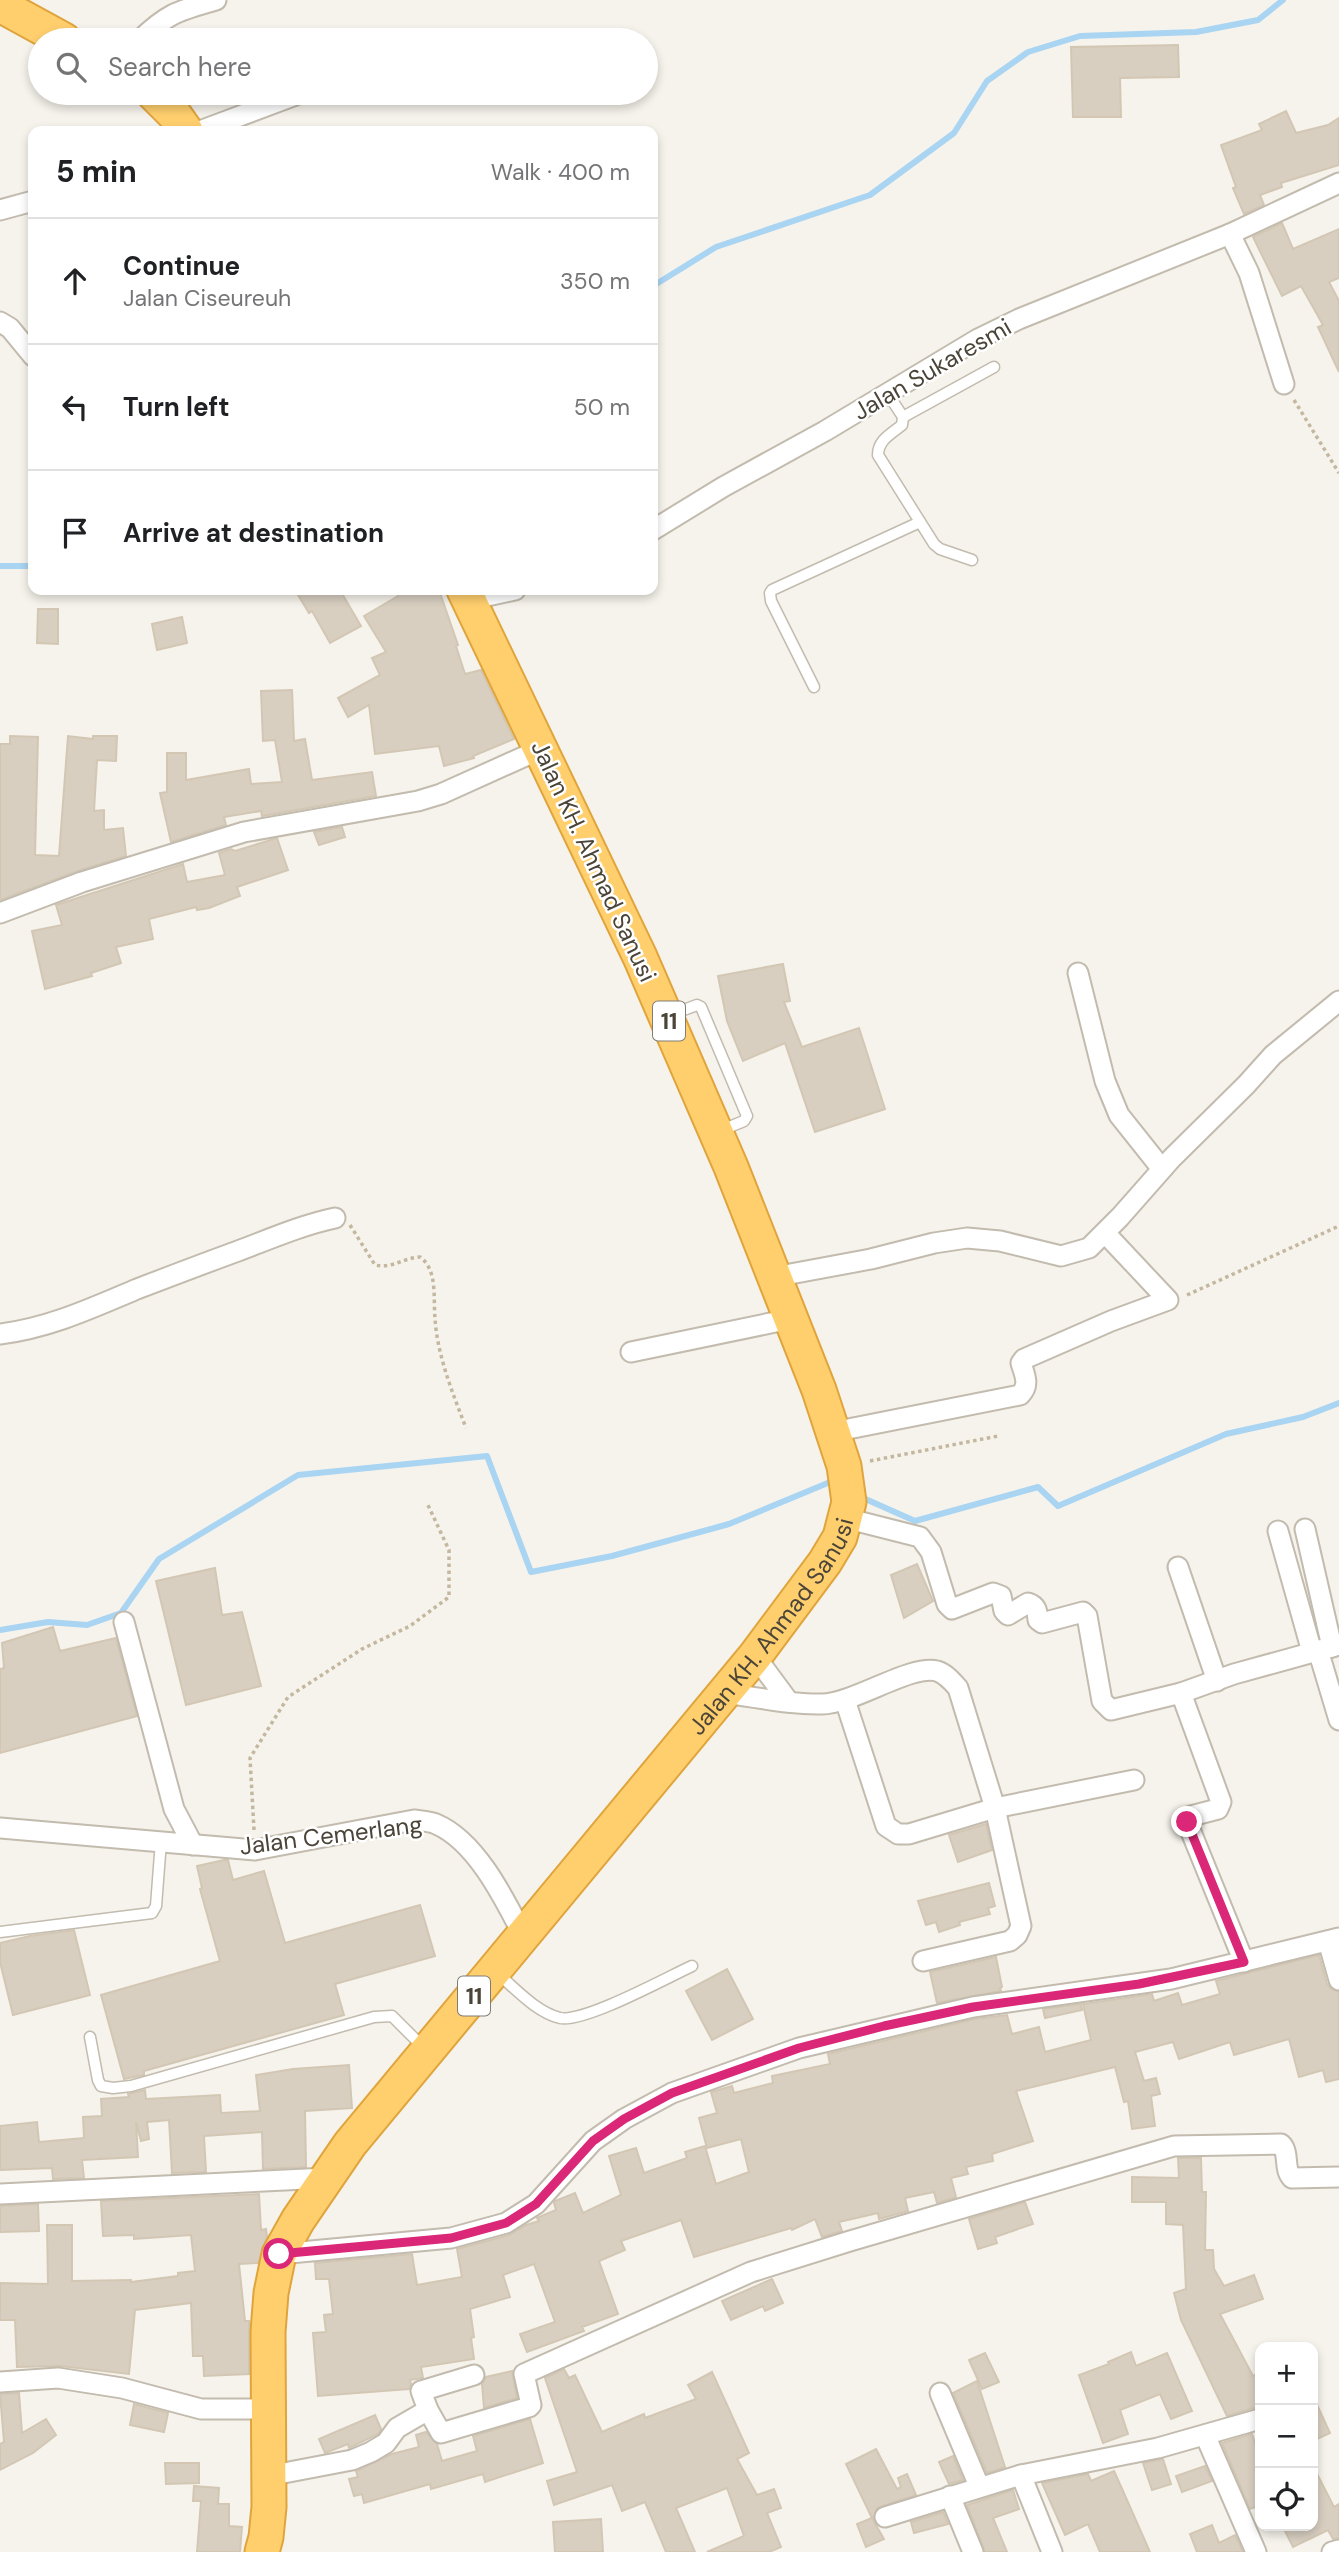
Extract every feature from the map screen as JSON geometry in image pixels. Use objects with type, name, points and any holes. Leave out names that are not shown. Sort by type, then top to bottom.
[{"type":"highway","points":[[0,5],[42,28]]},
{"type":"highway","points":[[165,105],[182,126]]},
{"type":"highway","name":"Jalan KH. Ahmad Sanusi","points":[[262,2552],[269,2507],[271,2293],[279,2254],[298,2220],[350,2144],[755,1656],[825,1562],[840,1537],[847,1510],[844,1466],[790,1318],[716,1132],[667,1016],[466,595]]},
{"type":"street","points":[[153,28],[179,10],[216,0]]},
{"type":"street","points":[[213,126],[269,105]]},
{"type":"street","name":"Jalan Sukaresmi","points":[[658,527],[888,394],[978,338],[1230,234],[1339,183]]},
{"type":"street","points":[[0,210],[28,202]]},
{"type":"street","points":[[1230,234],[1249,273],[1284,384]]},
{"type":"street","points":[[0,322],[10,328],[28,350]]},
{"type":"street","points":[[0,913],[82,882],[244,832],[418,801],[441,794],[541,749]]},
{"type":"street","points":[[1078,973],[1105,1081],[1119,1115],[1162,1170]]},
{"type":"street","points":[[774,1277],[967,1238],[1000,1241],[1060,1256],[1089,1248],[1273,1055],[1339,1001]]},
{"type":"street","points":[[0,1334],[73,1317],[257,1244],[318,1222],[335,1219]]},
{"type":"street","points":[[832,1432],[1020,1395],[1027,1382],[1021,1363],[1024,1359],[1111,1321],[1168,1300],[1105,1233]]},
{"type":"street","points":[[631,1352],[790,1318]]},
{"type":"street","points":[[847,1510],[920,1538],[931,1552],[947,1604],[952,1609],[993,1593],[1001,1596],[1004,1611],[1008,1615],[1028,1603],[1037,1608],[1038,1620],[1042,1623],[1083,1612],[1087,1616],[1102,1701],[1111,1710],[1181,1693],[1325,1648]]},
{"type":"street","points":[[1305,1529],[1339,1720]]},
{"type":"street","points":[[1279,1531],[1325,1648]]},
{"type":"street","points":[[1178,1567],[1217,1681]]},
{"type":"street","points":[[124,1622],[174,1810],[193,1845]]},
{"type":"street","points":[[755,1656],[789,1702]]},
{"type":"street","points":[[724,1693],[825,1704],[845,1700],[922,1671],[933,1670],[946,1676],[958,1688],[995,1808],[1021,1926],[1010,1941],[923,1961]]},
{"type":"street","points":[[1181,1693],[1221,1802],[1218,1809],[1191,1816],[1187,1822],[1244,1962]]},
{"type":"street","points":[[845,1700],[886,1826],[898,1834],[909,1834],[995,1808],[1134,1780]]},
{"type":"street","name":"Jalan Cemerlang","points":[[0,1828],[255,1850],[414,1820],[433,1822],[452,1832],[470,1850],[505,1900],[523,1935]]},
{"type":"street","points":[[279,2254],[451,2238],[506,2223],[536,2204],[593,2141],[624,2119],[672,2093],[799,2048],[884,2026],[973,2007],[1139,1984],[1244,1962],[1334,1939],[1339,1980]]},
{"type":"street","points":[[474,2375],[421,2391],[439,2431],[529,2407],[531,2405],[525,2374],[751,2272],[1174,2146],[1281,2144],[1285,2148],[1288,2174],[1292,2178],[1339,2177]]},
{"type":"street","points":[[0,2194],[327,2178]]},
{"type":"street","points":[[0,2382],[58,2378],[122,2388],[201,2409],[268,2409]]},
{"type":"street","points":[[940,2393],[979,2486]]},
{"type":"street","points":[[268,2476],[352,2460],[386,2443],[397,2428],[428,2410]]},
{"type":"street","points":[[885,2517],[1021,2474],[1158,2448],[1255,2420]]},
{"type":"street","points":[[1205,2435],[1255,2552]]},
{"type":"street","points":[[1021,2474],[1052,2552]]},
{"type":"street","points":[[950,2496],[973,2552]]},
{"type":"street","points":[[1332,2552],[1339,2550]]},
{"type":"lane","points":[[903,417],[994,367]]},
{"type":"lane","points":[[888,394],[903,417],[902,425],[878,446],[878,455],[937,547],[972,560]]},
{"type":"lane","points":[[814,687],[771,601],[770,593],[920,522]]},
{"type":"lane","points":[[0,1932],[152,1913],[156,1906],[161,1841]]},
{"type":"lane","points":[[495,1972],[536,2007],[561,2018],[582,2017],[692,1966]]},
{"type":"lane","points":[[90,2037],[98,2080],[101,2086],[113,2088],[161,2078],[374,2017],[392,2016],[426,2051]]},
{"type":"path","points":[[1284,384],[1339,473]]},
{"type":"path","points":[[335,1219],[346,1221],[354,1229],[369,1259],[375,1265],[391,1266],[420,1257],[426,1262],[433,1281],[435,1322],[440,1346],[466,1428]]},
{"type":"path","points":[[1168,1300],[1180,1298],[1339,1226]]},
{"type":"path","points":[[844,1466],[998,1436]]},
{"type":"path","points":[[255,1850],[250,1758],[288,1698],[362,1648],[410,1626],[449,1597],[449,1550],[427,1503]]},
{"type":"building","points":[[1178,45],[1179,77],[1120,78],[1121,117],[1073,117],[1071,47]]},
{"type":"building","points":[[1286,111],[1296,133],[1328,125],[1339,118],[1339,165],[1281,183],[1282,187],[1260,195],[1264,205],[1244,214],[1233,188],[1236,187],[1221,145],[1262,130],[1259,124]]},
{"type":"building","points":[[1282,223],[1293,249],[1339,229],[1339,278],[1329,282],[1339,301],[1339,372],[1318,327],[1323,325],[1301,286],[1282,296],[1253,237]]},
{"type":"building","points":[[298,595],[343,595],[361,626],[330,643],[312,611],[309,613]]},
{"type":"building","points":[[441,595],[465,674],[481,670],[514,739],[473,756],[474,758],[444,766],[439,746],[375,754],[369,705],[348,717],[338,698],[380,675],[372,658],[386,652],[364,616],[398,596]]},
{"type":"building","points":[[38,609],[58,609],[58,644],[37,643]]},
{"type":"building","points":[[182,617],[187,643],[157,650],[152,624]]},
{"type":"building","points":[[292,690],[294,741],[305,739],[312,780],[372,772],[376,796],[262,816],[261,811],[224,817],[226,825],[171,842],[160,793],[167,792],[167,753],[186,753],[186,780],[249,769],[251,784],[282,782],[275,740],[263,741],[261,691]]},
{"type":"building","points":[[10,736],[38,737],[35,855],[59,856],[68,736],[93,739],[93,736],[117,736],[116,761],[97,760],[94,811],[104,810],[104,830],[123,828],[126,856],[0,900],[0,744],[10,744]]},
{"type":"building","points":[[342,827],[345,837],[319,845],[314,832]]},
{"type":"building","points":[[277,838],[288,870],[237,887],[240,896],[209,908],[197,910],[196,907],[149,919],[153,939],[116,947],[121,963],[91,973],[92,976],[45,989],[32,931],[62,925],[56,905],[183,864],[187,882],[225,875],[219,853]]},
{"type":"building","points":[[783,964],[790,1001],[784,1002],[802,1047],[859,1028],[885,1109],[815,1132],[785,1043],[743,1061],[727,1021],[718,976]]},
{"type":"building","points":[[917,1564],[933,1601],[904,1618],[891,1575]]},
{"type":"building","points":[[215,1568],[222,1615],[242,1612],[261,1686],[186,1705],[156,1581]]},
{"type":"building","points":[[53,1627],[60,1651],[116,1638],[137,1716],[0,1753],[0,1669],[4,1668],[2,1643]]},
{"type":"building","points":[[986,1824],[992,1850],[958,1862],[949,1835]]},
{"type":"building","points":[[228,1860],[233,1880],[264,1871],[285,1943],[420,1905],[435,1956],[335,1984],[344,2015],[124,2079],[101,1995],[220,1961],[200,1889],[202,1888],[197,1866]]},
{"type":"building","points":[[989,1883],[995,1906],[988,1908],[990,1914],[959,1922],[960,1925],[939,1932],[936,1922],[926,1925],[918,1901]]},
{"type":"building","points":[[74,1930],[90,1995],[13,2015],[0,1962],[0,1943]]},
{"type":"building","points":[[1319,1955],[1327,1984],[1339,1992],[1339,2079],[1326,2082],[1323,2070],[1299,2077],[1289,2039],[1234,2055],[1230,2042],[1179,2059],[1173,2042],[1135,2052],[1144,2081],[1156,2078],[1160,2094],[1151,2096],[1155,2126],[1132,2129],[1128,2101],[1124,2102],[1115,2067],[1016,2091],[1033,2141],[992,2154],[993,2161],[966,2167],[968,2174],[951,2178],[956,2197],[937,2203],[934,2192],[905,2198],[908,2211],[879,2219],[878,2213],[839,2222],[842,2231],[822,2237],[815,2219],[792,2230],[791,2228],[694,2257],[681,2220],[621,2241],[625,2250],[599,2261],[618,2314],[582,2327],[584,2331],[527,2352],[520,2334],[555,2322],[534,2264],[503,2275],[510,2297],[470,2309],[474,2359],[421,2367],[423,2378],[410,2380],[409,2389],[318,2396],[313,2333],[326,2332],[324,2315],[333,2314],[329,2279],[316,2279],[315,2263],[412,2254],[417,2285],[462,2277],[457,2249],[509,2235],[539,2221],[537,2218],[556,2210],[555,2201],[575,2193],[583,2213],[621,2195],[609,2156],[636,2148],[644,2173],[687,2158],[685,2152],[705,2146],[716,2184],[749,2172],[741,2139],[707,2148],[699,2118],[717,2113],[711,2092],[732,2086],[734,2093],[773,2083],[772,2076],[830,2064],[828,2054],[975,2019],[1007,2015],[1012,2034],[1039,2027],[1045,2052],[1091,2040],[1083,2004],[1152,1994],[1154,2001],[1178,1993],[1182,2005],[1220,1994],[1216,1981]]},
{"type":"building","points":[[996,1957],[1001,1991],[937,2003],[930,1972]]},
{"type":"building","points":[[727,1969],[753,2019],[712,2040],[686,1991]]},
{"type":"building","points":[[1081,2004],[1082,2010],[1045,2018],[1043,2009]]},
{"type":"building","points":[[349,2065],[352,2108],[305,2111],[306,2167],[263,2169],[262,2132],[204,2136],[206,2172],[172,2173],[169,2120],[147,2122],[149,2139],[141,2141],[136,2122],[138,2157],[82,2160],[84,2178],[53,2179],[52,2168],[0,2170],[0,2126],[37,2122],[39,2142],[84,2138],[83,2117],[102,2116],[101,2099],[129,2097],[128,2094],[145,2090],[146,2099],[220,2095],[221,2113],[260,2111],[256,2075]]},
{"type":"building","points":[[1178,2158],[1201,2158],[1202,2192],[1206,2192],[1205,2250],[1213,2250],[1214,2269],[1224,2286],[1254,2275],[1263,2299],[1220,2314],[1253,2376],[1255,2375],[1255,2408],[1227,2416],[1181,2320],[1174,2293],[1186,2289],[1183,2225],[1166,2224],[1166,2202],[1132,2202],[1132,2177],[1179,2178]]},
{"type":"building","points":[[259,2194],[261,2230],[266,2229],[267,2236],[258,2263],[239,2264],[245,2321],[249,2321],[249,2374],[204,2376],[203,2356],[193,2356],[191,2303],[135,2310],[129,2374],[60,2366],[17,2367],[15,2320],[0,2320],[0,2283],[48,2284],[47,2225],[72,2225],[72,2281],[131,2282],[178,2276],[178,2273],[195,2271],[191,2235],[134,2239],[134,2235],[103,2236],[101,2201]]},
{"type":"building","points":[[1025,2202],[1033,2224],[995,2237],[997,2243],[978,2249],[969,2219]]},
{"type":"building","points":[[38,2204],[39,2231],[0,2232],[0,2206]]},
{"type":"building","points":[[772,2279],[783,2303],[765,2311],[763,2306],[731,2320],[722,2301]]},
{"type":"building","points":[[1131,2352],[1136,2366],[1167,2353],[1192,2411],[1171,2419],[1160,2394],[1120,2410],[1128,2434],[1103,2443],[1079,2375]]},
{"type":"building","points":[[985,2353],[999,2382],[982,2389],[969,2360]]},
{"type":"building","points":[[564,2369],[569,2378],[575,2375],[602,2432],[644,2414],[645,2418],[696,2399],[688,2385],[712,2372],[749,2453],[737,2459],[757,2495],[774,2489],[781,2508],[767,2513],[781,2547],[769,2552],[707,2552],[744,2536],[727,2488],[676,2508],[695,2552],[666,2552],[645,2502],[622,2511],[612,2485],[554,2505],[547,2481],[577,2472],[545,2378]]},
{"type":"building","points":[[512,2371],[517,2398],[484,2408],[482,2384],[486,2377]]},
{"type":"building","points":[[977,2381],[1005,2467],[987,2473],[953,2393]]},
{"type":"building","points":[[19,2393],[22,2433],[46,2419],[56,2435],[33,2453],[0,2470],[0,2444],[4,2442],[0,2394]]},
{"type":"building","points":[[134,2404],[168,2413],[164,2432],[130,2425]]},
{"type":"building","points":[[1318,2407],[1330,2433],[1318,2439]]},
{"type":"building","points":[[375,2415],[381,2429],[378,2434],[349,2448],[348,2444],[325,2453],[319,2439]]},
{"type":"building","points":[[530,2419],[543,2463],[485,2482],[483,2474],[431,2489],[430,2484],[364,2503],[362,2494],[354,2496],[349,2479],[358,2477],[356,2471],[392,2454],[419,2447],[416,2435],[426,2432],[437,2444],[442,2461],[477,2451],[473,2436]]},
{"type":"building","points":[[1252,2434],[1255,2443],[1255,2507],[1250,2509],[1222,2443]]},
{"type":"building","points":[[876,2449],[897,2489],[901,2487],[898,2478],[907,2474],[916,2495],[877,2508],[873,2520],[884,2539],[866,2547],[857,2524],[872,2518],[846,2464]]},
{"type":"building","points":[[953,2456],[963,2480],[949,2484],[939,2462]]},
{"type":"building","points":[[1163,2459],[1171,2484],[1152,2490],[1143,2463]]},
{"type":"building","points":[[165,2463],[199,2463],[199,2483],[166,2484]]},
{"type":"building","points":[[1205,2466],[1212,2481],[1182,2492],[1176,2476]]},
{"type":"building","points":[[1114,2471],[1150,2552],[1100,2552],[1088,2524],[1065,2535],[1042,2483],[1088,2474],[1091,2481]]},
{"type":"building","points":[[1318,2476],[1334,2507],[1339,2504],[1339,2538],[1333,2539],[1328,2530],[1293,2547],[1285,2531],[1318,2531]]},
{"type":"building","points":[[194,2486],[219,2488],[218,2504],[229,2504],[229,2526],[242,2527],[240,2552],[197,2552],[201,2501],[193,2501]]},
{"type":"building","points":[[1013,2490],[1019,2509],[993,2518],[1007,2552],[985,2552],[967,2505]]},
{"type":"building","points":[[943,2512],[948,2524],[914,2533],[911,2522]]},
{"type":"building","points":[[601,2519],[603,2552],[555,2552],[553,2522]]},
{"type":"building","points":[[1212,2525],[1219,2543],[1235,2535],[1243,2552],[1197,2552],[1190,2534]]},
{"type":"waterway","points":[[658,283],[716,247],[870,195],[954,133],[987,81],[1028,52],[1080,36],[1196,32],[1258,20],[1283,0]]},
{"type":"waterway","points":[[0,566],[28,566]]},
{"type":"waterway","points":[[861,1497],[915,1521],[1038,1487],[1058,1506],[1226,1434],[1303,1417],[1339,1403]]},
{"type":"waterway","points":[[0,1630],[48,1622],[87,1625],[121,1613],[159,1559],[298,1475],[487,1456],[531,1572],[612,1556],[729,1524],[835,1480]]},
{"type":"route","points":[[279,2254],[451,2238],[506,2223],[536,2204],[593,2141],[624,2119],[672,2093],[799,2048],[973,2007],[1171,1979],[1244,1962],[1187,1822]]}]
